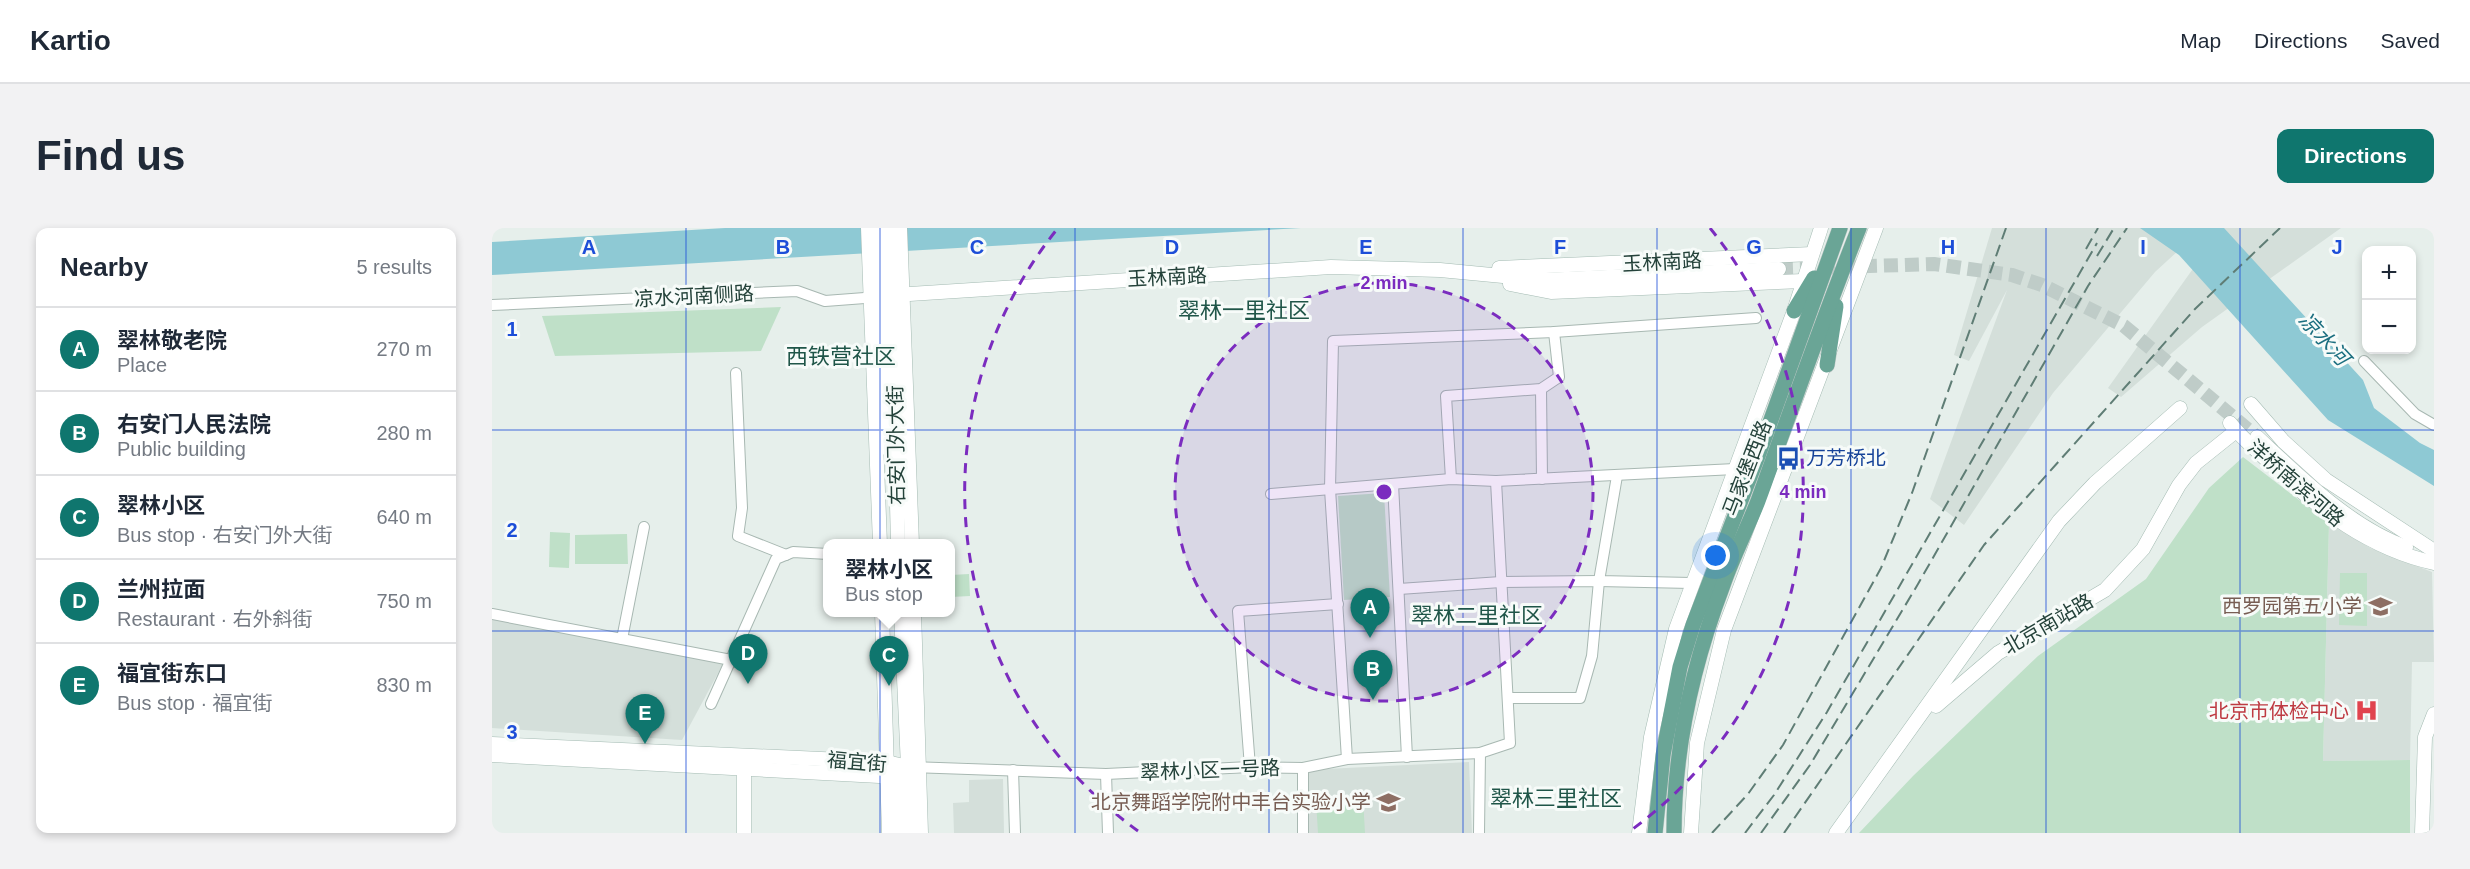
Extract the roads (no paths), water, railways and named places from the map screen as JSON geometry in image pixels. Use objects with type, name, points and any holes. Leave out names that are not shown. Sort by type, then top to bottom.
[{"type":"main road","name":"马家堡西路","points":[[1655,833],[1663,755],[1680,666],[1696,614],[1758,456],[1840,228]]},
{"type":"main road","name":"马家堡西路","points":[[1674,833],[1674,791],[1691,685],[1723,585],[1755,509],[1859,228]]},
{"type":"main road","points":[[1794,311],[1830,253]]},
{"type":"main road","points":[[1827,365],[1842,271]]},
{"type":"street","points":[[868,228],[886,276]]},
{"type":"street","points":[[879,228],[886,276],[912,539]]},
{"type":"street","points":[[886,276],[890,228]]},
{"type":"street","points":[[886,276],[900,228]]},
{"type":"street","name":"马家堡西路","points":[[1639,833],[1644,777],[1662,681],[1691,583],[1794,311],[1821,228]]},
{"type":"street","name":"马家堡西路","points":[[1691,833],[1697,742],[1724,630],[1827,365],[1876,228]]},
{"type":"street","name":"玉林南路","points":[[1440,270],[1812,254]]},
{"type":"street","name":"玉林南路","points":[[888,296],[1331,267],[1440,270],[1544,280],[1779,269]]},
{"type":"street","name":"玉林南路","points":[[1440,270],[1551,292],[1803,281]]},
{"type":"street","name":"右安门外大街","points":[[886,276],[898,539]]},
{"type":"street","name":"凉水河南侧路","points":[[492,304],[797,291],[825,301],[888,296]]},
{"type":"street","points":[[880,539],[888,296]]},
{"type":"street","name":"右安门外大街","points":[[888,296],[888,539]]},
{"type":"street","points":[[1347,759],[1330,489],[1333,341],[1554,332],[1756,318]]},
{"type":"street","points":[[1451,478],[1446,396],[1541,389],[1558,377],[1554,332]]},
{"type":"street","points":[[2364,361],[2415,414],[2434,425]]},
{"type":"street","points":[[736,373],[742,508],[738,536],[786,555]]},
{"type":"street","points":[[1541,389],[1542,479]]},
{"type":"street","name":"洋桥南滨河路","points":[[2251,404],[2283,441],[2326,480],[2434,551]]},
{"type":"street","name":"北京南站路","points":[[1836,833],[1915,726],[2059,521],[2095,483],[2180,408]]},
{"type":"street","name":"洋桥南滨河路","points":[[2233,427],[2301,493],[2342,525],[2374,544],[2434,563]]},
{"type":"street","name":"北京南站路","points":[[1915,726],[1998,653],[2104,590],[2143,549],[2179,485],[2196,463],[2233,427]]},
{"type":"street","name":"洋桥南滨河路","points":[[2257,437],[2323,496],[2365,525],[2401,546],[2434,558]]},
{"type":"street","points":[[1271,494],[1451,478],[1496,481],[1735,469]]},
{"type":"street","points":[[1496,481],[1508,698],[1580,698],[1592,656],[1599,581],[1617,476]]},
{"type":"street","points":[[1393,484],[1407,757]]},
{"type":"street","points":[[622,639],[644,527]]},
{"type":"street","points":[[711,704],[776,558],[793,552],[823,554]]},
{"type":"street","points":[[1399,590],[1501,582],[1691,583]]},
{"type":"street","points":[[1250,767],[1238,610],[1338,604]]},
{"type":"street","points":[[492,614],[731,660]]},
{"type":"street","points":[[882,617],[882,641],[899,769],[911,833]]},
{"type":"street","points":[[882,641],[889,617]]},
{"type":"street","points":[[891,617],[899,769],[921,833]]},
{"type":"street","points":[[900,833],[901,617]]},
{"type":"street","points":[[889,833],[899,769],[914,617]]},
{"type":"street","name":"翠林小区一号路","points":[[899,769],[1106,774],[1250,767],[1303,768],[1347,759],[1480,753],[1509,743],[1508,698]]},
{"type":"street","points":[[2422,833],[2425,737],[2434,714]]},
{"type":"street","name":"福宜街","points":[[492,744],[744,762]]},
{"type":"street","points":[[1479,833],[1480,753]]},
{"type":"street","name":"福宜街","points":[[492,755],[899,769]]},
{"type":"street","points":[[744,762],[744,833]]},
{"type":"street","points":[[1303,768],[1303,833]]},
{"type":"street","points":[[1012,770],[1015,833]]},
{"type":"street","points":[[1106,774],[1108,833]]},
{"type":"water","points":[[725,228],[1301,228],[492,275],[492,242]]},
{"type":"water","name":"凉水河","points":[[2140,228],[2224,228],[2363,380],[2374,408],[2420,443],[2434,450],[2434,486],[2328,420],[2179,255]]},
{"type":"tunnel","points":[[1779,269],[1934,264],[2012,275],[2042,285],[2124,326],[2257,437]]},
{"type":"railway","points":[[1712,833],[1748,794],[1783,745],[1881,568],[1912,493],[2006,228]]},
{"type":"railway","points":[[2086,249],[2098,228]]},
{"type":"railway","points":[[2097,256],[2114,228]]},
{"type":"railway","points":[[1761,833],[1810,765],[1918,584],[2088,286],[2127,228]]},
{"type":"railway","points":[[1784,833],[1984,545],[2195,309],[2280,228]]},
{"type":"railway","points":[[1745,833],[1774,795],[1827,712],[2097,243]]},
{"type":"place","name":"万芳桥北","points":[[1788,458]]},
{"type":"place","name":"西罗园第五小学","points":[[2380,606]]},
{"type":"place","name":"翠林敬老院","points":[[1370,638]]},
{"type":"place","name":"兰州拉面","points":[[748,684]]},
{"type":"place","name":"翠林小区","points":[[889,686]]},
{"type":"place","name":"右安门人民法院","points":[[1373,700]]},
{"type":"place","name":"北京市体检中心","points":[[2367,711]]},
{"type":"place","name":"福宜街东口","points":[[645,744]]},
{"type":"place","name":"北京舞蹈学院附中丰台实验小学","points":[[1389,802]]},
{"type":"district","name":"翠林一里社区","points":[[1244,310]]},
{"type":"district","name":"西铁营社区","points":[[841,356]]},
{"type":"district","name":"翠林二里社区","points":[[1477,615]]},
{"type":"district","name":"翠林三里社区","points":[[1556,798]]}]
